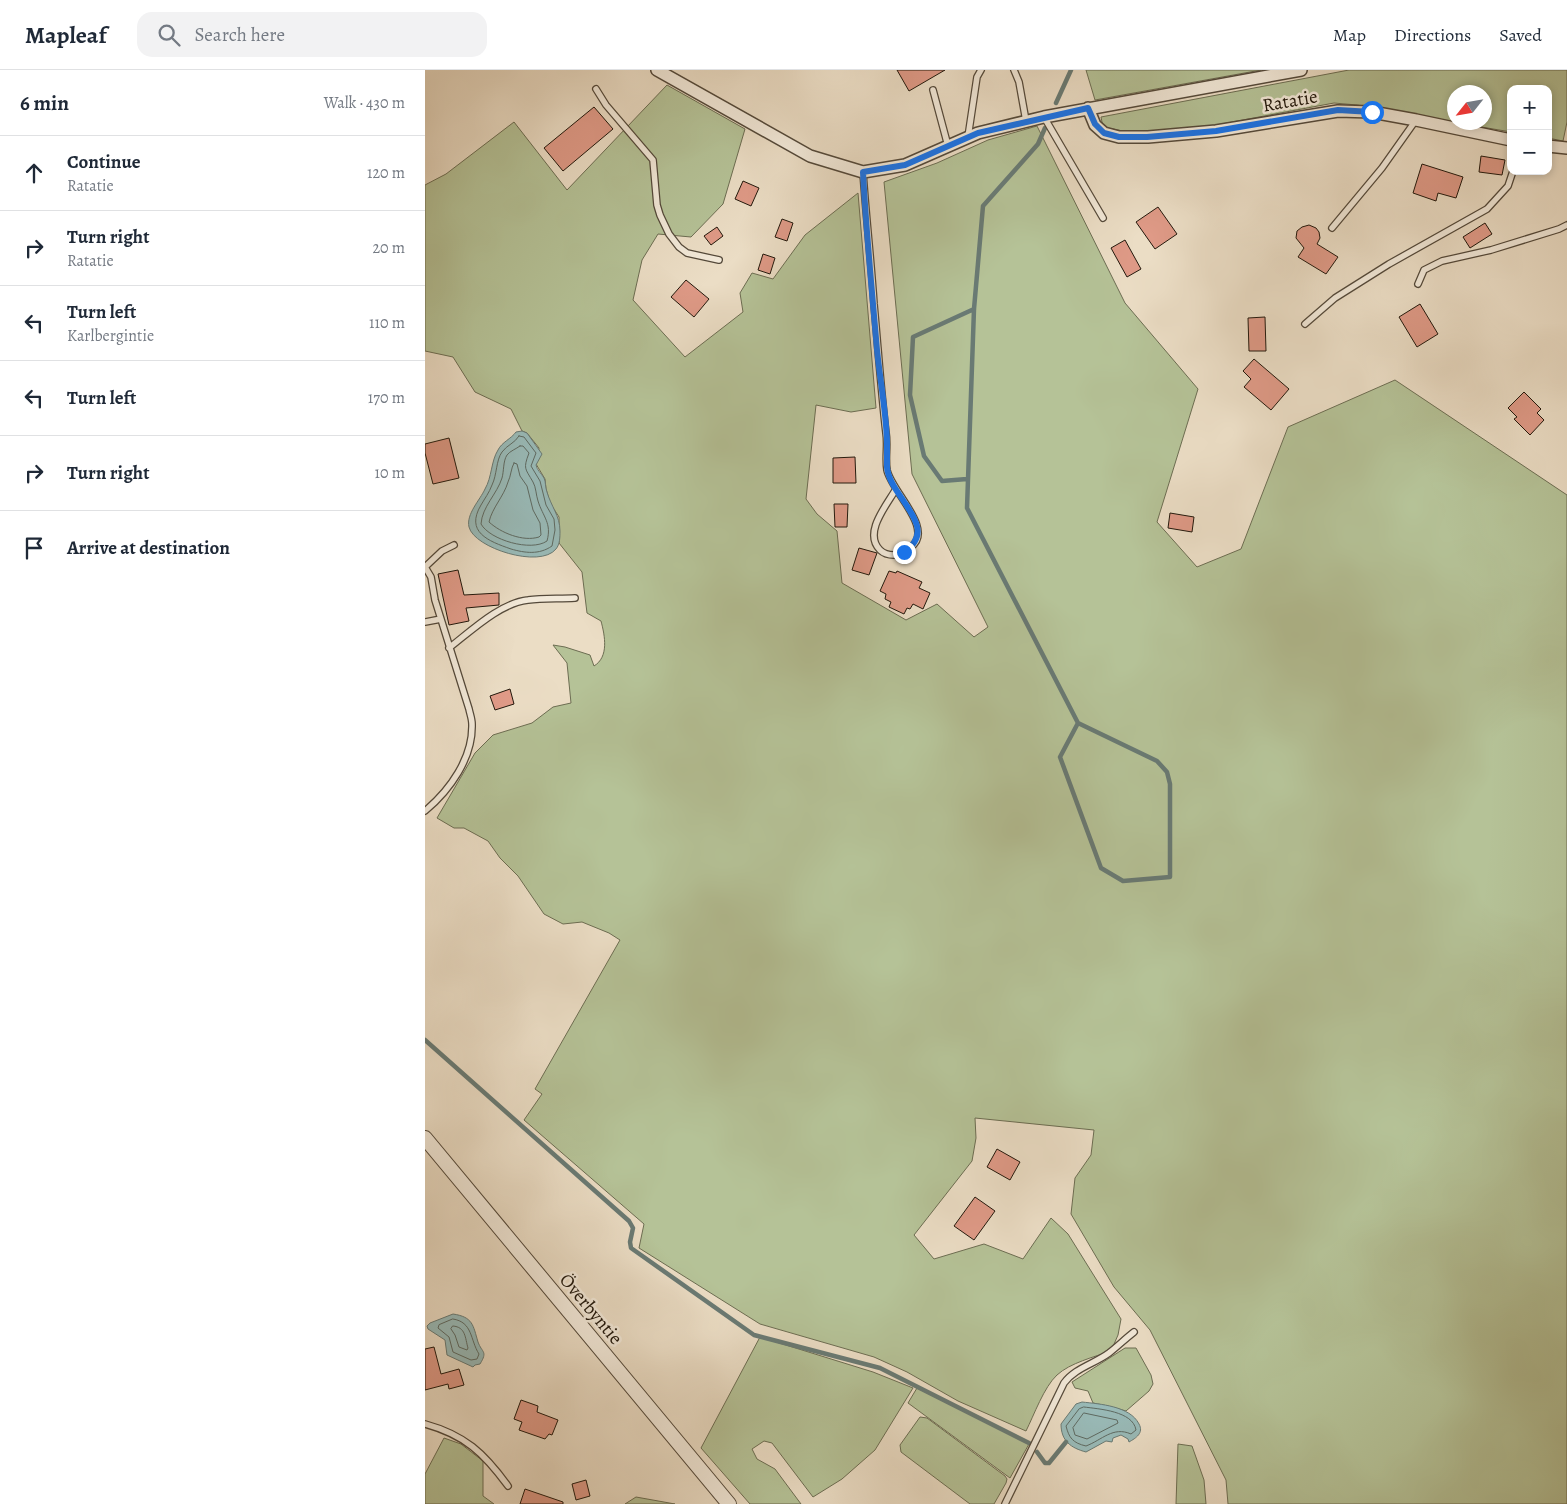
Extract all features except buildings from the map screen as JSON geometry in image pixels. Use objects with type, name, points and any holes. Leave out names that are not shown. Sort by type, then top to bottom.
[{"type":"street","points":[[657,70],[810,156],[863,172],[905,165],[978,133],[1026,121],[1301,70]]},
{"type":"street","name":"Ratatie","points":[[1088,108],[1095,124],[1104,133],[1119,137],[1147,137],[1216,131],[1338,110],[1372,112],[1507,139]]},
{"type":"street","points":[[1552,146],[1567,148]]},
{"type":"street","name":"Överbyntie","points":[[425,1138],[729,1504]]},
{"type":"lane","points":[[969,137],[977,77],[981,70]]},
{"type":"lane","points":[[1014,70],[1019,82],[1026,121]]},
{"type":"lane","points":[[596,89],[606,105],[653,160],[657,205],[669,234],[679,247],[687,253],[719,260]]},
{"type":"lane","points":[[933,90],[948,146]]},
{"type":"lane","points":[[1044,117],[1103,218]]},
{"type":"lane","points":[[1332,228],[1382,168],[1416,120]]},
{"type":"lane","points":[[863,172],[877,350],[887,440],[887,471],[895,490],[912,513],[918,528],[918,539],[913,546],[904,552],[894,555],[884,553],[877,547],[874,540],[874,528],[895,490]]},
{"type":"lane","points":[[1305,324],[1343,293],[1389,264],[1487,209],[1508,186],[1512,175]]},
{"type":"lane","points":[[1418,284],[1424,270],[1442,261],[1491,250],[1567,225]]},
{"type":"lane","points":[[425,810],[445,792],[455,778],[463,763],[470,742],[472,724],[449,648],[431,577],[425,567],[442,551],[454,545]]},
{"type":"lane","points":[[449,648],[485,620],[507,607],[527,600],[575,598]]},
{"type":"lane","points":[[425,622],[441,618]]},
{"type":"lane","points":[[1005,1504],[1064,1383],[1075,1372],[1111,1351],[1134,1332]]},
{"type":"lane","points":[[425,1424],[467,1441],[493,1466],[508,1486]]},
{"type":"green space","points":[[1086,70],[1261,70],[1095,100]]},
{"type":"green space","points":[[1349,70],[1567,70],[1567,122],[1563,141],[1552,139],[1552,85],[1507,85],[1507,131],[1492,129],[1492,85],[1447,85],[1447,121],[1357,105],[1334,103],[1216,125],[1133,133],[1103,127],[1101,117]]},
{"type":"green space","points":[[667,85],[745,129],[723,204],[691,237],[658,234],[642,260],[633,300],[685,357],[743,312],[740,293],[752,273],[773,279],[805,235],[858,193],[876,408],[851,412],[816,405],[806,499],[817,514],[837,531],[842,583],[906,620],[937,604],[974,637],[988,627],[912,474],[884,182],[937,163],[988,140],[1037,126],[1125,303],[1198,389],[1157,522],[1197,567],[1241,549],[1288,427],[1395,380],[1567,495],[1567,1504],[1228,1504],[1226,1480],[1150,1330],[1114,1287],[1071,1214],[1075,1178],[1091,1155],[1094,1130],[975,1118],[976,1138],[972,1161],[914,1235],[934,1259],[984,1244],[1023,1259],[1051,1218],[1068,1234],[1121,1319],[1118,1335],[1111,1351],[1075,1364],[1062,1371],[1052,1380],[1026,1431],[958,1401],[907,1372],[874,1357],[760,1324],[639,1248],[644,1224],[524,1120],[542,1094],[535,1089],[620,940],[609,933],[582,922],[563,924],[544,914],[518,876],[500,858],[488,841],[464,828],[454,828],[437,818],[475,753],[493,735],[532,723],[553,707],[571,703],[567,663],[553,645],[590,655],[594,666],[599,662],[604,652],[604,633],[601,621],[587,613],[582,572],[559,543],[559,517],[550,503],[545,479],[536,464],[539,448],[527,433],[522,431],[511,409],[475,392],[453,357],[425,351],[425,185],[446,174],[514,122],[567,190]]},
{"type":"green space","points":[[760,1337],[873,1372],[913,1388],[875,1450],[842,1479],[813,1497],[772,1443],[764,1441],[752,1449],[757,1459],[775,1469],[801,1504],[750,1504],[701,1448]]},
{"type":"green space","points":[[1125,1348],[1136,1348],[1151,1375],[1153,1384],[1149,1391],[1126,1411],[1093,1403],[1088,1391],[1075,1388],[1072,1382]]},
{"type":"green space","points":[[917,1388],[1029,1444],[1010,1478],[908,1403]]},
{"type":"green space","points":[[920,1417],[927,1418],[1005,1476],[1007,1479],[1006,1483],[994,1504],[970,1504],[901,1452],[900,1445]]},
{"type":"green space","points":[[444,1438],[461,1444],[483,1461],[483,1496],[494,1504],[425,1504],[425,1474]]},
{"type":"green space","points":[[1178,1444],[1192,1446],[1204,1480],[1206,1504],[1176,1504]]},
{"type":"green space","points":[[636,1497],[675,1504],[625,1504]]},
{"type":"water","points":[[522,431],[527,433],[542,454],[536,465],[545,480],[546,490],[560,526],[556,549],[548,555],[536,557],[508,553],[495,548],[482,542],[469,527],[470,517],[487,484],[498,450],[516,432]]},
{"type":"water","points":[[453,1314],[465,1317],[473,1326],[484,1354],[480,1364],[473,1367],[447,1355],[445,1340],[428,1329],[427,1326],[430,1323]]},
{"type":"water","points":[[1082,1402],[1114,1407],[1129,1413],[1139,1424],[1140,1433],[1129,1442],[1128,1439],[1121,1435],[1113,1438],[1112,1442],[1106,1441],[1086,1452],[1071,1446],[1063,1435],[1061,1424],[1076,1404]]},
{"type":"waterway","points":[[1056,103],[1071,70]]},
{"type":"waterway","points":[[1045,128],[1038,144],[983,206],[974,309],[967,508],[1078,723],[1060,757],[1101,868],[1123,881],[1170,877],[1170,784],[1167,772],[1157,761],[1078,723]]},
{"type":"waterway","points":[[967,479],[942,481],[924,456],[910,395],[913,337],[974,309]]},
{"type":"waterway","points":[[425,1040],[629,1221],[633,1228],[630,1242],[631,1248],[754,1335],[880,1368],[1029,1443]]},
{"type":"waterway","points":[[1037,1452],[1045,1463],[1049,1463],[1066,1442]]},
{"type":"route","points":[[904,552],[913,546],[918,539],[918,528],[912,513],[901,500],[887,471],[887,440],[877,350],[875,304],[865,214],[863,172],[905,165],[978,133],[1088,108],[1095,124],[1104,133],[1119,137],[1147,137],[1216,131],[1338,110],[1372,112]]}]
